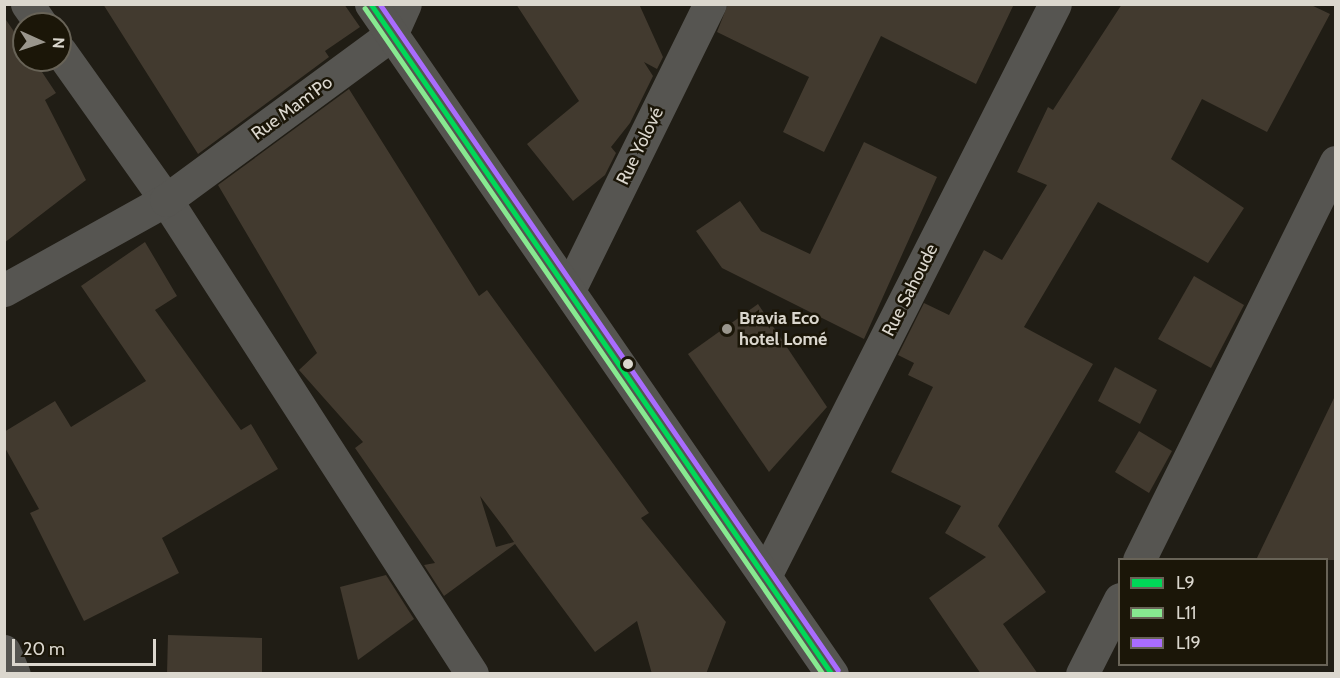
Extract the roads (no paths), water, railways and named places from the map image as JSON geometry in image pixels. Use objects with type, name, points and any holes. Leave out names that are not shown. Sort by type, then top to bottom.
[{"type":"street","points":[[370,4],[570,288],[832,674]]},
{"type":"street","points":[[392,35],[405,4]]},
{"type":"street","name":"Rue Yolové","points":[[570,288],[711,4]]},
{"type":"street","name":"Rue Sahoude","points":[[765,576],[1055,4]]},
{"type":"street","name":"Rue Mam'Po","points":[[4,290],[166,200],[392,35]]},
{"type":"street","points":[[72,68],[166,200],[472,674]]},
{"type":"street","points":[[1140,558],[1335,162]]},
{"type":"street","points":[[1082,674],[1118,601]]},
{"type":"street","points":[[4,651],[14,674]]},
{"type":"place","name":"Bravia Eco hotel Lomé","points":[[727,329]]}]
